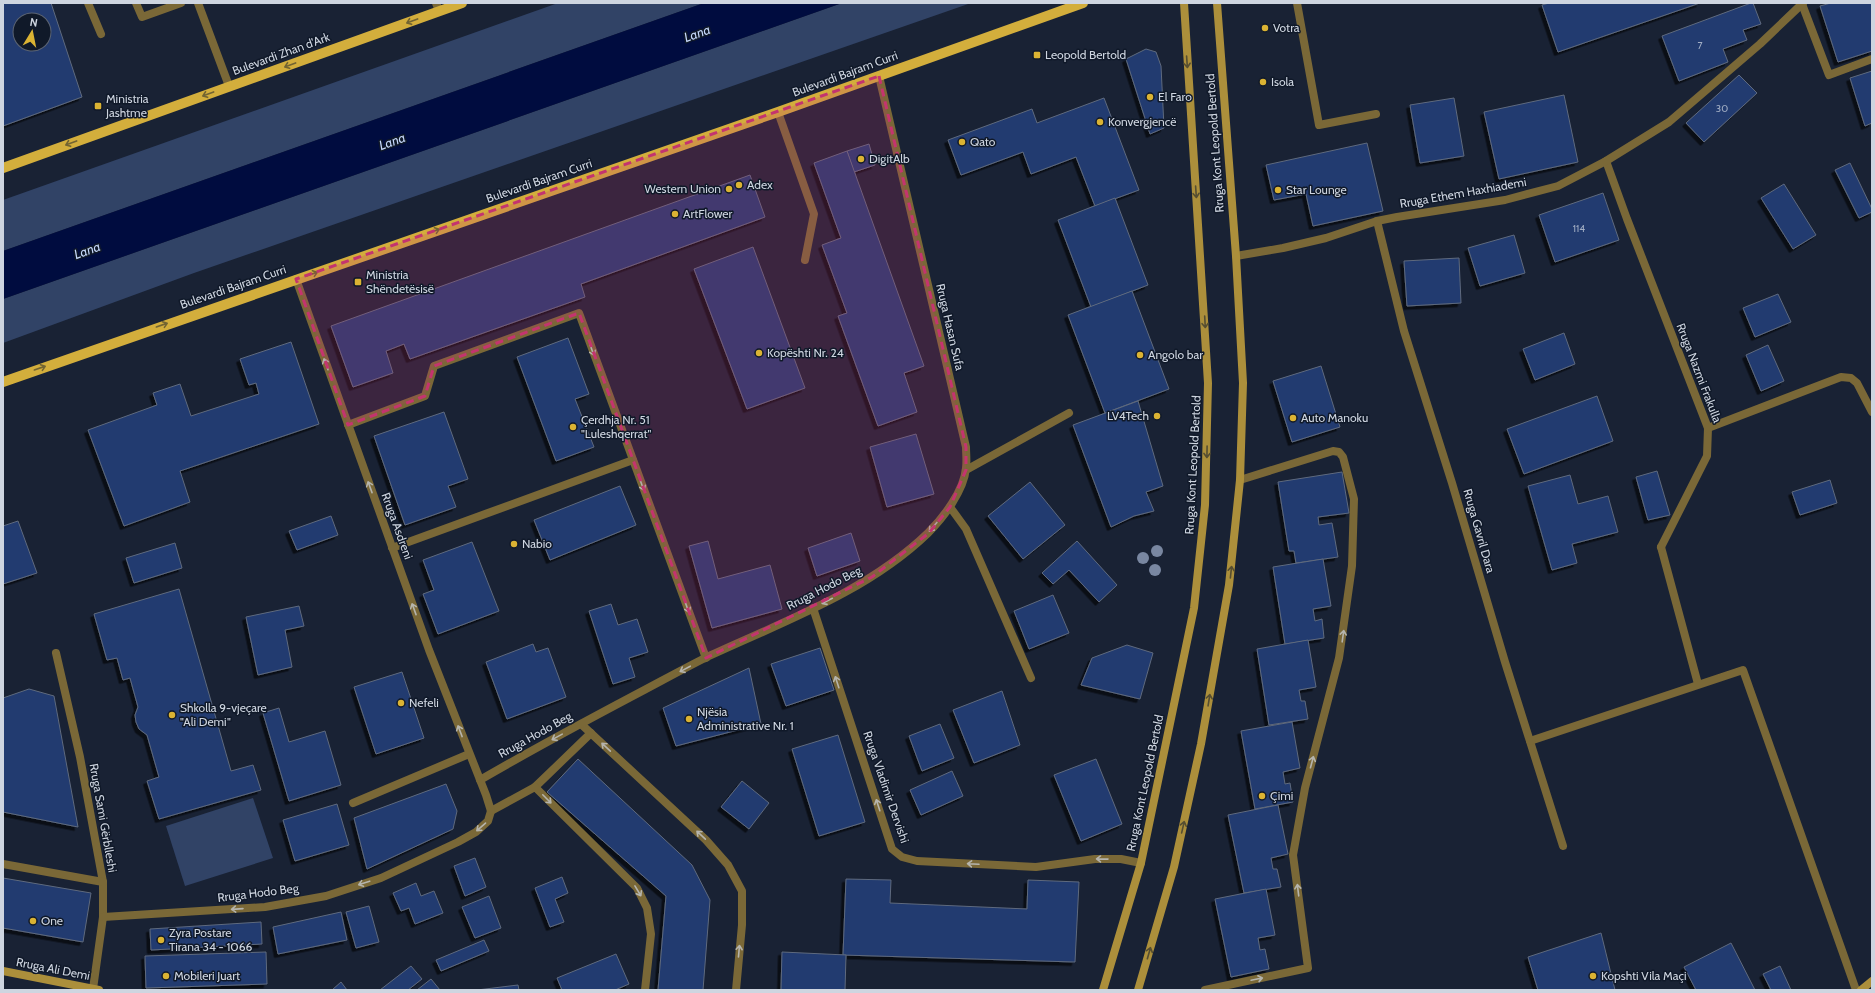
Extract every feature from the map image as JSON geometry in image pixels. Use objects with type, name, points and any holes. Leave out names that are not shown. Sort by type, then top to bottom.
[{"type":"main road","name":"Bulevardi Zhan d'Ark","points":[[3,168],[229,86],[438,7],[462,3]]},
{"type":"main road","name":"Bulevardi Bajram Curri","points":[[3,382],[778,112],[1084,3]]},
{"type":"main road","name":"Rruga Kont Leopold Bertold","points":[[1103,990],[1141,863],[1194,608],[1206,505],[1208,383],[1184,3]]},
{"type":"main road","name":"Rruga Kont Leopold Bertold","points":[[1138,990],[1174,867],[1201,744],[1229,585],[1240,480],[1243,383],[1236,256],[1217,3]]},
{"type":"main road","name":"Rruga Ali Demi","points":[[3,971],[96,989]]},
{"type":"main road","points":[[1861,990],[1872,981]]},
{"type":"street","points":[[88,3],[101,34]]},
{"type":"street","points":[[136,3],[142,17],[181,3]]},
{"type":"street","points":[[198,3],[229,86]]},
{"type":"street","points":[[1297,3],[1319,125],[1376,114]]},
{"type":"street","points":[[1803,3],[1829,75],[1872,59]]},
{"type":"street","name":"Rruga Ethem Haxhiademi","points":[[1236,256],[1298,245],[1326,238],[1377,221],[1505,200],[1558,186],[1606,162],[1669,122],[1760,44],[1803,3]]},
{"type":"street","name":"Rruga Hasan Sufa","points":[[879,76],[966,447],[966,470]]},
{"type":"street","points":[[778,112],[814,214],[805,260]]},
{"type":"street","name":"Rruga Nazmi Frakulla","points":[[1606,162],[1629,226],[1708,428],[1707,456],[1660,547],[1698,684]]},
{"type":"street","name":"Rruga Gavril Dara","points":[[1377,221],[1404,331],[1452,483],[1504,662],[1563,846]]},
{"type":"street","name":"Rruga Asdreni","points":[[296,279],[392,548],[480,780]]},
{"type":"street","points":[[348,425],[425,396],[434,366],[579,313],[706,658]]},
{"type":"street","points":[[1708,428],[1841,377],[1851,378],[1857,383],[1872,412]]},
{"type":"street","points":[[966,470],[1069,413]]},
{"type":"street","points":[[1205,990],[1308,968],[1294,855],[1305,788],[1339,658],[1352,566],[1354,499],[1343,457],[1339,452],[1333,452],[1240,480]]},
{"type":"street","points":[[392,548],[633,460]]},
{"type":"street","name":"Rruga Hodo Beg","points":[[480,780],[581,724],[706,658],[813,608],[872,577],[900,557],[929,533],[950,508],[960,488],[966,470]]},
{"type":"street","points":[[950,508],[966,528],[1031,678]]},
{"type":"street","name":"Rruga Vladimir Dervishi","points":[[813,608],[892,849],[902,857],[917,861],[1036,867],[1095,859],[1121,860],[1141,863]]},
{"type":"street","name":"Rruga Sami Gërblleshi","points":[[56,653],[80,757],[103,882],[102,917],[96,989]]},
{"type":"street","points":[[1530,741],[1743,670],[1856,990]]},
{"type":"street","points":[[581,724],[706,840],[728,865],[742,891],[742,924],[736,990]]},
{"type":"street","points":[[480,780],[491,811],[535,787],[591,733]]},
{"type":"street","points":[[353,803],[469,754]]},
{"type":"street","points":[[535,787],[637,888],[647,908],[651,934],[645,990]]},
{"type":"street","name":"Rruga Hodo Beg","points":[[102,917],[265,907],[326,896],[381,878],[458,842],[476,832],[488,821],[491,811]]},
{"type":"street","points":[[3,864],[103,882]]},
{"type":"highlighted area","points":[[879,76],[966,447],[966,470],[950,507],[929,533],[872,577],[706,658],[579,313],[434,366],[425,396],[348,425],[296,279]]},
{"type":"shaded area","points":[[558,3],[704,3],[3,251],[3,200]]},
{"type":"shaded area","points":[[842,3],[971,3],[194,273],[3,343],[3,299]]},
{"type":"shaded area","points":[[253,798],[273,858],[185,886],[166,826]]},
{"type":"water","name":"Lana","points":[[704,3],[842,3],[3,299],[3,251]]},
{"type":"building","points":[[3,3],[51,3],[82,97],[3,126]]},
{"type":"building","points":[[1549,3],[1700,3],[1558,52],[1542,5]]},
{"type":"building","points":[[1753,3],[1761,24],[1743,30],[1747,40],[1723,49],[1728,62],[1679,81],[1662,36]]},
{"type":"building","points":[[1831,3],[1872,3],[1872,51],[1838,62],[1820,6]]},
{"type":"building","name":"El Faro","points":[[1146,49],[1156,52],[1161,66],[1164,128],[1150,134],[1126,59]]},
{"type":"building","points":[[1872,71],[1872,123],[1865,126],[1850,78]]},
{"type":"building","points":[[1739,75],[1757,93],[1704,142],[1686,123]]},
{"type":"building","points":[[1564,95],[1578,162],[1499,179],[1484,112]]},
{"type":"building","points":[[1104,98],[1139,190],[1095,206],[1076,157],[1031,174],[1023,152],[961,175],[948,140],[1032,109],[1037,123]]},
{"type":"building","points":[[1454,98],[1464,156],[1420,163],[1410,105]]},
{"type":"building","points":[[1367,143],[1383,211],[1313,226],[1306,194],[1274,200],[1266,165]]},
{"type":"building","points":[[869,144],[875,165],[854,172],[847,151]]},
{"type":"building","points":[[847,151],[924,366],[904,373],[917,412],[878,426],[838,316],[847,313],[822,245],[841,238],[814,163]]},
{"type":"building","points":[[1850,163],[1872,209],[1872,212],[1859,218],[1835,170]]},
{"type":"building","points":[[750,175],[765,217],[581,284],[585,297],[410,359],[404,344],[386,351],[393,373],[353,387],[331,326]]},
{"type":"building","points":[[1784,184],[1816,235],[1793,249],[1761,198]]},
{"type":"building","points":[[1603,193],[1619,240],[1555,262],[1539,215]]},
{"type":"building","points":[[1115,198],[1148,285],[1091,307],[1058,220]]},
{"type":"building","points":[[1514,235],[1525,273],[1480,286],[1468,248]]},
{"type":"building","name":"Kopështi Nr. 24","points":[[753,247],[805,388],[747,409],[694,269]]},
{"type":"building","points":[[1459,258],[1461,303],[1407,306],[1404,261]]},
{"type":"building","points":[[1132,291],[1169,389],[1105,413],[1068,315]]},
{"type":"building","points":[[1778,294],[1791,322],[1755,337],[1743,308]]},
{"type":"building","points":[[1564,333],[1575,364],[1535,380],[1523,349]]},
{"type":"building","name":"Çerdhja Nr. 51 \"Luleshqerrat\"","points":[[568,338],[589,394],[575,399],[594,447],[556,461],[517,357]]},
{"type":"building","points":[[291,342],[319,424],[180,471],[190,502],[124,526],[88,430],[157,405],[153,393],[180,384],[191,416],[259,394],[256,383],[249,385],[240,359]]},
{"type":"building","points":[[1768,345],[1784,381],[1761,391],[1746,355]]},
{"type":"building","points":[[1321,366],[1340,427],[1292,442],[1273,381]]},
{"type":"building","points":[[1597,396],[1613,441],[1524,474],[1507,429]]},
{"type":"building","points":[[1138,401],[1163,486],[1146,492],[1154,511],[1134,516],[1111,527],[1073,425]]},
{"type":"building","points":[[444,412],[468,479],[448,486],[456,507],[405,525],[374,436]]},
{"type":"building","points":[[916,434],[934,494],[887,507],[870,447]]},
{"type":"building","points":[[1657,471],[1670,515],[1648,520],[1636,477]]},
{"type":"building","points":[[1342,472],[1349,513],[1318,517],[1319,525],[1332,523],[1338,557],[1296,563],[1294,551],[1289,551],[1278,482]]},
{"type":"building","points":[[1570,475],[1578,504],[1608,496],[1618,532],[1572,544],[1577,563],[1552,570],[1528,486]]},
{"type":"building","points":[[1830,480],[1837,503],[1800,515],[1792,492]]},
{"type":"building","points":[[1030,482],[1065,525],[1023,559],[988,516]]},
{"type":"building","points":[[620,486],[636,525],[550,560],[534,520]]},
{"type":"building","points":[[331,516],[338,535],[297,550],[289,531]]},
{"type":"building","points":[[18,521],[37,573],[3,584],[3,526]]},
{"type":"building","points":[[851,533],[860,561],[817,576],[808,548]]},
{"type":"building","points":[[708,541],[718,579],[770,565],[782,609],[712,628],[689,546]]},
{"type":"building","points":[[1077,541],[1117,585],[1099,602],[1069,570],[1053,584],[1042,573]]},
{"type":"building","points":[[472,542],[499,611],[438,634],[423,594],[434,590],[423,560]]},
{"type":"building","points":[[175,543],[182,568],[134,583],[126,558]]},
{"type":"building","points":[[1323,559],[1331,606],[1313,609],[1315,621],[1322,619],[1324,638],[1285,644],[1273,567]]},
{"type":"building","points":[[179,589],[231,771],[253,765],[261,790],[159,819],[147,781],[159,777],[147,735],[139,729],[136,722],[135,715],[138,707],[130,678],[123,680],[117,658],[107,660],[94,614]]},
{"type":"building","points":[[1053,595],[1069,633],[1029,649],[1014,611]]},
{"type":"building","points":[[611,604],[618,625],[637,619],[648,652],[629,658],[635,677],[613,684],[589,611]]},
{"type":"building","points":[[299,606],[304,626],[285,630],[292,667],[258,675],[246,617]]},
{"type":"building","points":[[1308,640],[1316,687],[1299,690],[1301,701],[1305,701],[1308,719],[1269,725],[1257,649]]},
{"type":"building","points":[[533,644],[536,652],[548,648],[566,697],[507,719],[486,662]]},
{"type":"building","points":[[1127,645],[1153,653],[1140,699],[1081,685],[1092,658]]},
{"type":"building","points":[[820,648],[834,690],[786,706],[771,664]]},
{"type":"building","points":[[749,668],[761,724],[676,746],[663,708]]},
{"type":"building","points":[[402,672],[424,738],[376,754],[354,687]]},
{"type":"building","points":[[29,689],[54,696],[78,827],[3,812],[3,698]]},
{"type":"building","points":[[1002,691],[1020,745],[974,763],[953,710]]},
{"type":"building","points":[[279,708],[289,742],[325,731],[341,785],[289,801],[263,713]]},
{"type":"building","points":[[1292,722],[1300,768],[1283,772],[1285,784],[1290,783],[1293,802],[1255,809],[1241,731]]},
{"type":"building","points":[[940,724],[954,758],[922,771],[909,736]]},
{"type":"building","points":[[838,735],[865,822],[819,836],[792,749]]},
{"type":"building","points":[[578,759],[692,865],[710,900],[703,990],[658,990],[666,896],[547,792]]},
{"type":"building","points":[[1096,759],[1122,824],[1081,841],[1054,775]]},
{"type":"building","points":[[952,771],[963,796],[921,815],[910,790]]},
{"type":"building","points":[[742,781],[769,803],[749,829],[721,807]]},
{"type":"building","points":[[446,784],[457,811],[453,829],[367,869],[354,818]]},
{"type":"building","points":[[337,804],[349,845],[295,861],[283,820]]},
{"type":"building","points":[[1278,805],[1288,854],[1271,858],[1273,869],[1277,869],[1281,887],[1244,893],[1228,815]]},
{"type":"building","points":[[475,858],[486,887],[465,896],[454,866]]},
{"type":"building","points":[[562,877],[568,893],[555,899],[564,922],[550,927],[535,888]]},
{"type":"building","points":[[3,878],[91,893],[83,942],[3,928]]},
{"type":"building","points":[[846,879],[891,880],[890,903],[1027,909],[1028,880],[1079,882],[1075,962],[843,955]]},
{"type":"building","points":[[416,883],[421,896],[434,891],[443,913],[415,924],[409,908],[401,911],[393,893]]},
{"type":"building","points":[[1266,889],[1275,935],[1258,938],[1260,950],[1265,949],[1269,969],[1231,977],[1215,899]]},
{"type":"building","points":[[489,896],[501,928],[475,938],[462,907]]},
{"type":"building","points":[[369,906],[379,942],[356,948],[346,912]]},
{"type":"building","points":[[341,912],[347,940],[278,954],[273,927]]},
{"type":"building","points":[[261,922],[262,944],[151,950],[150,929]]},
{"type":"building","points":[[1601,933],[1615,990],[1538,990],[1528,957]]},
{"type":"building","points":[[484,940],[489,951],[441,971],[436,960]]},
{"type":"building","points":[[1731,943],[1755,990],[1696,990],[1684,967]]},
{"type":"building","points":[[266,952],[267,984],[146,988],[145,956]]},
{"type":"building","points":[[782,952],[846,955],[845,990],[781,990]]},
{"type":"building","points":[[616,954],[629,984],[615,990],[562,990],[557,978]]},
{"type":"building","points":[[411,966],[422,979],[408,990],[380,990]]},
{"type":"building","points":[[1780,966],[1791,990],[1771,990],[1763,974]]},
{"type":"building","points":[[431,979],[440,990],[417,990]]},
{"type":"building","points":[[341,982],[347,990],[332,990]]},
{"type":"building","points":[[518,985],[519,990],[477,990]]},
{"type":"place","name":"Votra","points":[[1265,28]]},
{"type":"place","name":"Leopold Bertold","points":[[1037,55]]},
{"type":"place","name":"Isola","points":[[1263,82]]},
{"type":"place","name":"El Faro","points":[[1150,97]]},
{"type":"place","name":"Ministria Jashtme","points":[[98,106]]},
{"type":"place","name":"Konvergjencë","points":[[1100,122]]},
{"type":"place","name":"Qato","points":[[962,142]]},
{"type":"place","name":"DigitAlb","points":[[861,159]]},
{"type":"place","name":"Adex","points":[[739,185]]},
{"type":"place","name":"Western Union","points":[[729,189]]},
{"type":"place","name":"Star Lounge","points":[[1278,190]]},
{"type":"place","name":"ArtFlower","points":[[675,214]]},
{"type":"place","name":"Ministria Shëndetësisë","points":[[358,282]]},
{"type":"place","name":"Kopështi Nr. 24","points":[[759,353]]},
{"type":"place","name":"Angolo bar","points":[[1140,355]]},
{"type":"place","name":"LV4Tech","points":[[1157,416]]},
{"type":"place","name":"Auto Manoku","points":[[1293,418]]},
{"type":"place","name":"Çerdhja Nr. 51 \"Luleshqerrat\"","points":[[573,427]]},
{"type":"place","name":"Nabio","points":[[514,544]]},
{"type":"place","name":"Nefeli","points":[[401,703]]},
{"type":"place","name":"Shkolla 9-vjeçare \"Ali Demi\"","points":[[172,715]]},
{"type":"place","name":"Njësia Administrative Nr. 1","points":[[689,719]]},
{"type":"place","name":"Çimi","points":[[1262,796]]},
{"type":"place","name":"One","points":[[33,921]]},
{"type":"place","name":"Zyra Postare Tirana 34 - 1066","points":[[161,940]]},
{"type":"place","name":"Mobileri Juart","points":[[166,976]]},
{"type":"place","name":"Kopshti Vila Maçi","points":[[1593,976]]}]
